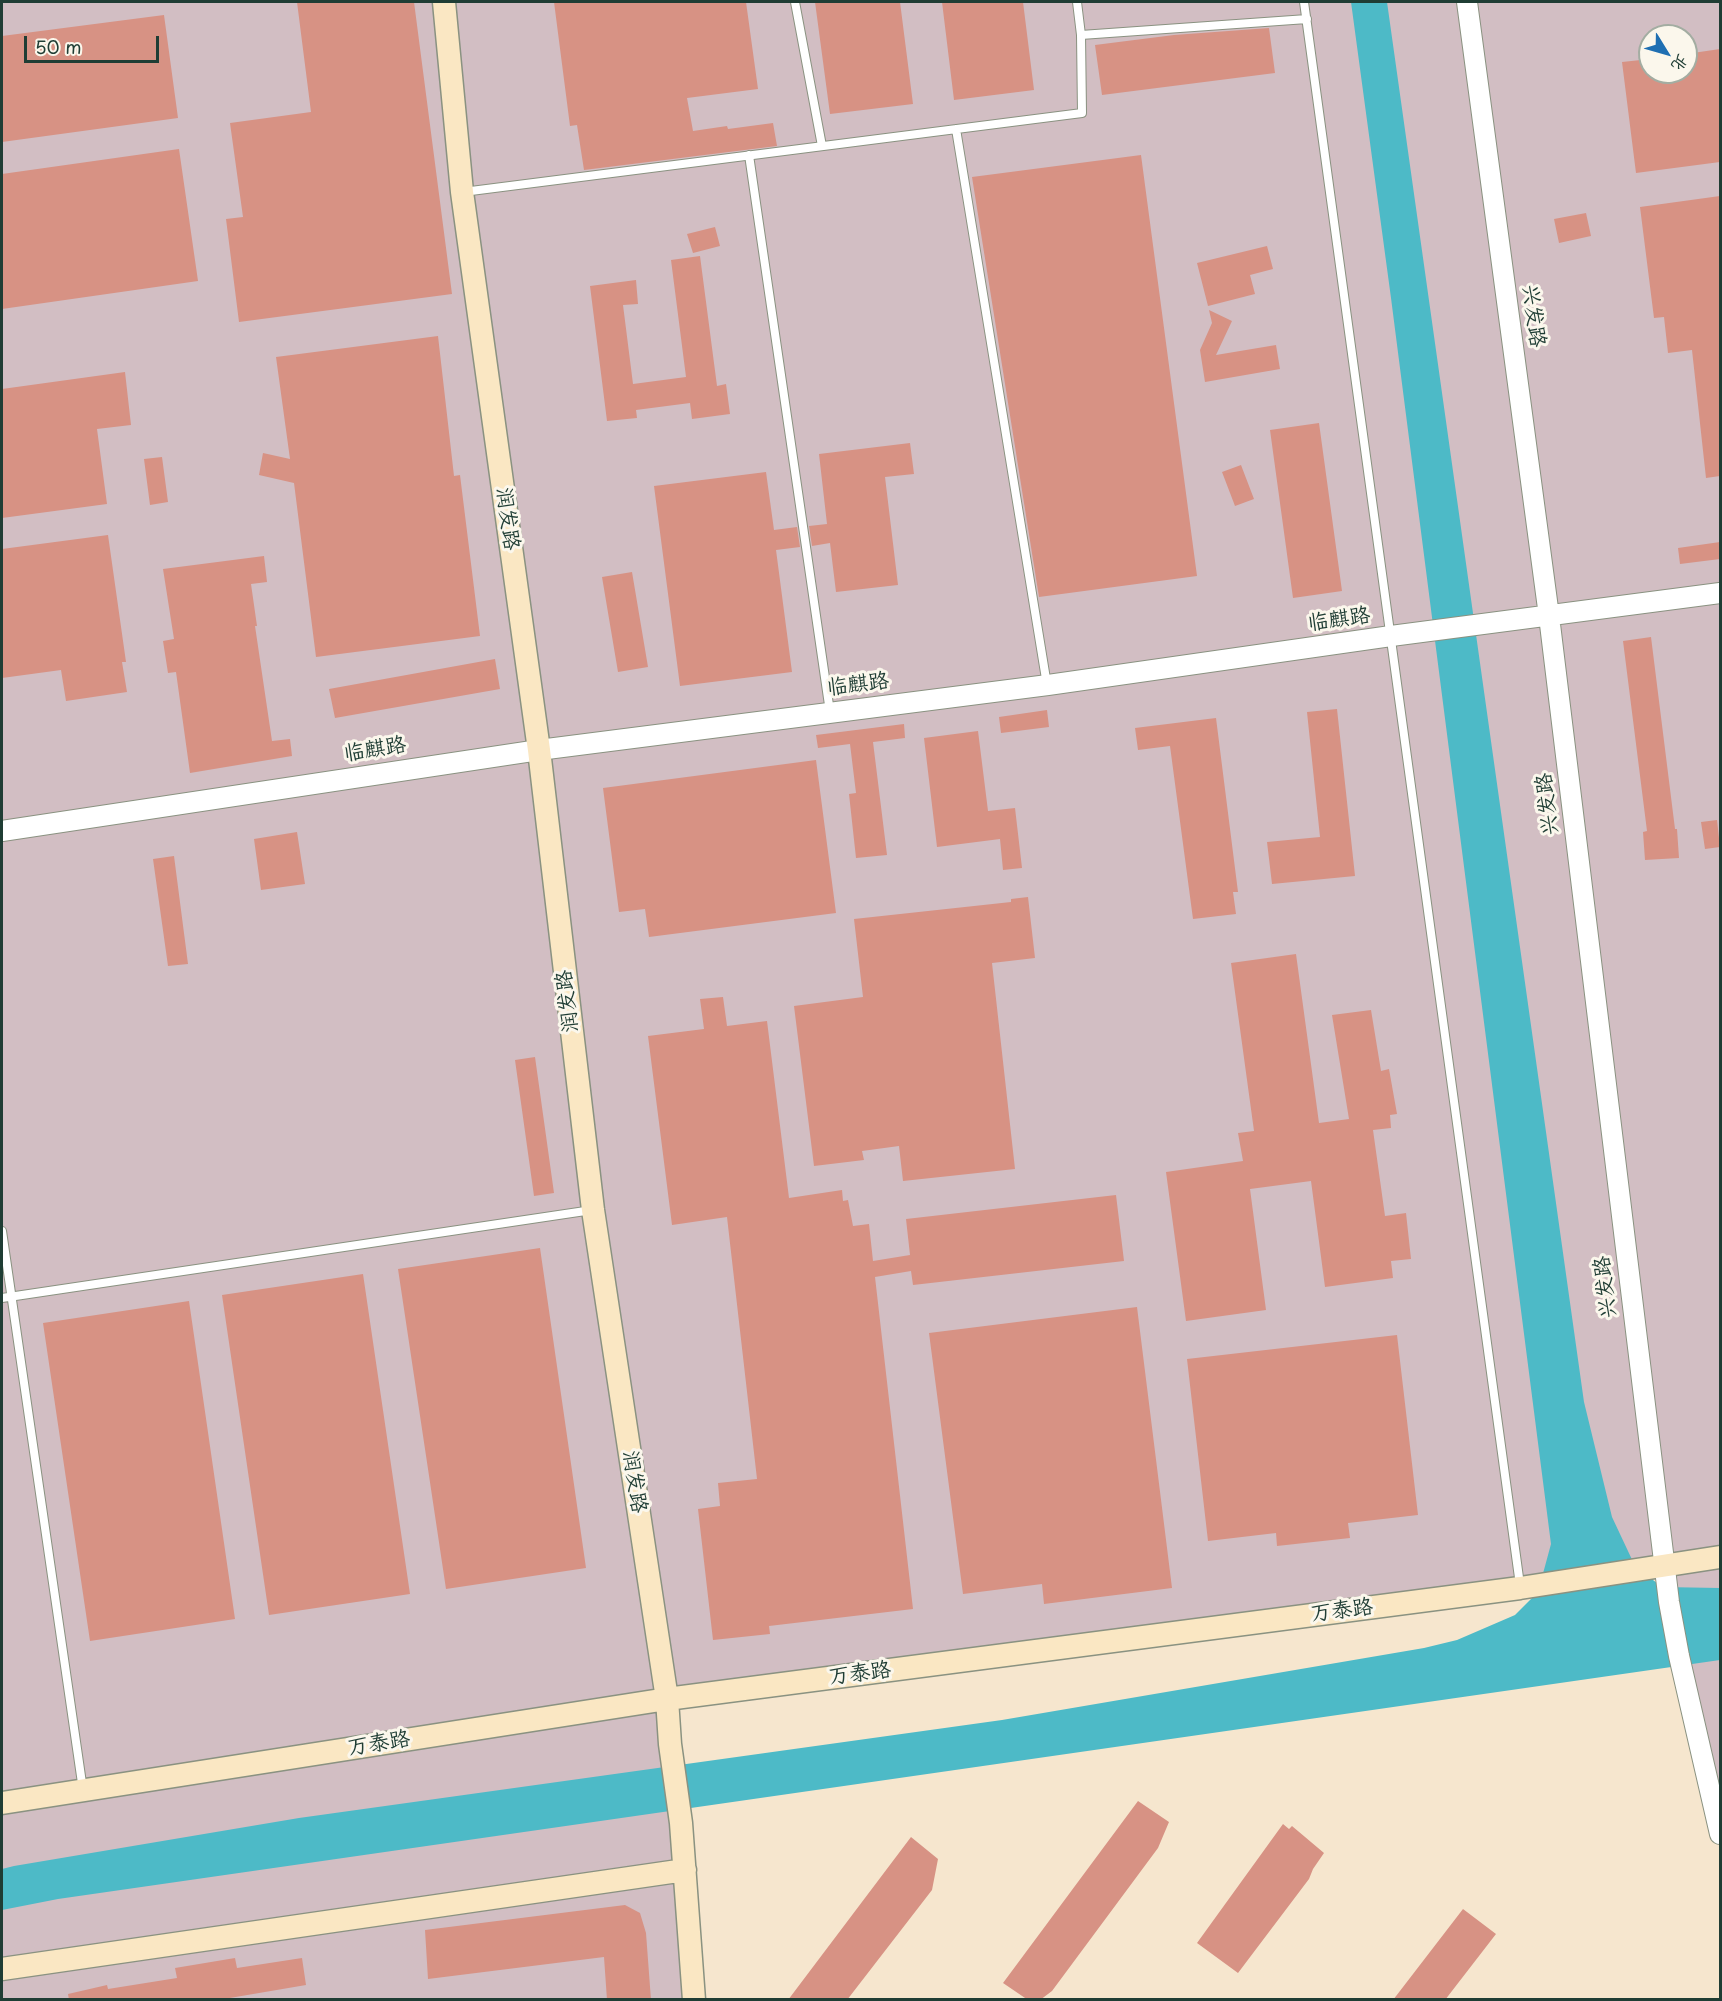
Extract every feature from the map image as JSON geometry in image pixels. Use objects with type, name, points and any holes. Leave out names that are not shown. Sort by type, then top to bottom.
[{"type":"main road","name":"润发路","points":[[444,2],[462,192],[538,750],[593,1210],[667,1699],[670,1744],[681,1822],[694,2000]]},
{"type":"main road","name":"万泰路","points":[[2,1803],[667,1699],[1520,1588],[1720,1557]]},
{"type":"main road","points":[[2,1969],[685,1870]]},
{"type":"street","name":"兴发路","points":[[1467,2],[1549,616],[1669,1602],[1679,1656],[1720,1834]]},
{"type":"street","name":"临麒路","points":[[2,831],[538,750],[1047,685],[1391,636],[1720,593]]},
{"type":"lane","points":[[795,2],[822,146]]},
{"type":"lane","points":[[462,192],[1082,113],[1081,35],[1077,2]]},
{"type":"lane","points":[[1304,2],[1520,1588]]},
{"type":"lane","points":[[1081,35],[1307,19]]},
{"type":"lane","points":[[956,129],[1047,685]]},
{"type":"lane","points":[[749,155],[830,712]]},
{"type":"lane","points":[[2,1298],[593,1210]]},
{"type":"lane","points":[[2,1231],[83,1791]]},
{"type":"shaded area","points":[[2,2],[1720,2],[1720,1834],[1665,1567],[667,1699],[694,1999],[2,2000]]},
{"type":"water","points":[[1351,2],[1387,2],[1584,1402],[1612,1517],[1635,1566],[1662,1587],[1720,1588],[1720,1660],[58,1899],[2,1910],[2,1869],[14,1866],[299,1818],[1002,1720],[1424,1648],[1457,1640],[1515,1615],[1538,1592],[1551,1544]]},
{"type":"building","points":[[297,2],[414,2],[452,294],[239,322],[226,219],[243,217],[230,123],[311,112]]},
{"type":"building","points":[[554,2],[746,2],[758,89],[687,98],[693,131],[773,123],[777,146],[584,170],[577,125],[570,126]]},
{"type":"building","points":[[815,2],[900,2],[913,104],[830,114]]},
{"type":"building","points":[[942,2],[1023,2],[1034,90],[954,100]]},
{"type":"building","points":[[164,15],[178,118],[2,142],[2,36]]},
{"type":"building","points":[[1269,28],[1275,73],[1102,95],[1095,45],[1174,35]]},
{"type":"building","points":[[1720,49],[1720,162],[1636,173],[1622,62],[1638,60],[1638,84],[1698,84],[1698,52]]},
{"type":"building","points":[[179,149],[198,281],[2,309],[2,174]]},
{"type":"building","points":[[1141,155],[1197,576],[1039,597],[972,177]]},
{"type":"building","points":[[1720,196],[1720,476],[1706,478],[1692,350],[1668,353],[1664,317],[1654,318],[1640,207]]},
{"type":"building","points":[[1586,213],[1591,236],[1559,243],[1554,219]]},
{"type":"building","points":[[715,227],[720,246],[693,253],[687,234]]},
{"type":"building","points":[[1267,246],[1273,269],[1250,275],[1255,294],[1208,306],[1197,263]]},
{"type":"building","points":[[700,256],[717,386],[726,384],[730,414],[692,419],[690,403],[636,410],[637,418],[607,421],[590,286],[636,280],[638,304],[623,305],[633,384],[686,377],[671,260]]},
{"type":"building","points":[[1209,310],[1232,321],[1216,355],[1276,345],[1280,369],[1205,382],[1200,350],[1212,323]]},
{"type":"building","points":[[438,336],[454,476],[460,475],[480,636],[316,657],[294,483],[259,475],[263,453],[290,459],[276,357]]},
{"type":"building","points":[[125,372],[131,425],[97,429],[107,504],[2,518],[2,389]]},
{"type":"building","points":[[1319,423],[1342,591],[1293,598],[1270,430]]},
{"type":"building","points":[[910,443],[914,474],[885,477],[898,585],[836,592],[830,543],[812,546],[809,526],[827,524],[819,454]]},
{"type":"building","points":[[162,457],[168,502],[150,505],[144,459]]},
{"type":"building","points":[[1241,465],[1254,499],[1235,506],[1222,472]]},
{"type":"building","points":[[766,472],[774,530],[797,527],[800,547],[776,550],[792,672],[680,686],[654,486]]},
{"type":"building","points":[[108,535],[126,662],[122,662],[127,692],[66,701],[61,670],[2,678],[2,549]]},
{"type":"building","points":[[1720,542],[1720,559],[1680,564],[1678,548]]},
{"type":"building","points":[[264,556],[267,582],[251,584],[257,626],[255,626],[272,741],[290,739],[292,756],[190,773],[176,672],[168,673],[163,641],[174,639],[163,569]]},
{"type":"building","points":[[632,572],[648,667],[618,672],[602,577]]},
{"type":"building","points":[[1651,637],[1679,858],[1645,860],[1643,832],[1647,831],[1623,641]]},
{"type":"building","points":[[495,659],[500,689],[335,718],[329,689]]},
{"type":"building","points":[[1337,709],[1355,876],[1272,884],[1267,842],[1320,837],[1307,712]]},
{"type":"building","points":[[1047,710],[1049,727],[1001,733],[999,717]]},
{"type":"building","points":[[1216,718],[1238,892],[1233,892],[1236,914],[1193,919],[1170,746],[1138,750],[1135,728]]},
{"type":"building","points":[[904,724],[905,738],[873,742],[887,855],[856,858],[849,794],[856,793],[850,744],[818,748],[816,735]]},
{"type":"building","points":[[978,731],[988,811],[1015,808],[1022,868],[1003,870],[1000,839],[937,847],[924,738]]},
{"type":"building","points":[[816,760],[836,913],[649,937],[645,909],[619,912],[603,788]]},
{"type":"building","points":[[1717,820],[1720,847],[1705,849],[1701,822]]},
{"type":"building","points":[[297,832],[305,884],[261,890],[254,839]]},
{"type":"building","points":[[174,856],[188,964],[168,966],[153,859]]},
{"type":"building","points":[[1028,897],[1035,958],[992,963],[1015,1169],[903,1181],[899,1146],[862,1151],[864,1160],[814,1166],[794,1006],[863,997],[854,919],[1011,902],[1011,899]]},
{"type":"building","points":[[1296,954],[1319,1123],[1349,1119],[1332,1015],[1371,1010],[1381,1071],[1389,1069],[1397,1114],[1390,1115],[1391,1128],[1373,1130],[1385,1216],[1406,1213],[1411,1259],[1391,1261],[1393,1278],[1325,1287],[1311,1181],[1250,1189],[1266,1310],[1186,1321],[1166,1172],[1243,1161],[1238,1133],[1254,1131],[1231,963]]},
{"type":"building","points":[[723,997],[727,1026],[767,1021],[789,1198],[842,1190],[843,1201],[848,1200],[853,1226],[869,1224],[873,1261],[910,1255],[906,1219],[1116,1195],[1124,1261],[913,1285],[911,1271],[875,1277],[913,1609],[769,1626],[770,1634],[713,1640],[698,1509],[720,1506],[718,1483],[757,1479],[727,1217],[672,1225],[648,1036],[704,1029],[700,999]]},
{"type":"building","points":[[535,1057],[554,1193],[534,1196],[515,1060]]},
{"type":"building","points":[[540,1248],[586,1568],[446,1589],[398,1269]]},
{"type":"building","points":[[363,1274],[410,1594],[269,1615],[222,1295]]},
{"type":"building","points":[[189,1301],[235,1619],[90,1641],[43,1323]]},
{"type":"building","points":[[1137,1307],[1172,1588],[1044,1604],[1042,1584],[963,1594],[929,1333]]},
{"type":"building","points":[[1397,1335],[1418,1515],[1348,1523],[1350,1538],[1277,1546],[1276,1533],[1208,1541],[1187,1359]]},
{"type":"building","points":[[1138,1801],[1169,1822],[1158,1848],[1052,1991],[1040,2000],[1028,2000],[1003,1983]]},
{"type":"building","points":[[1283,1824],[1289,1829],[1292,1826],[1324,1853],[1309,1879],[1238,1973],[1197,1943]]},
{"type":"building","points":[[911,1837],[938,1859],[932,1890],[847,2000],[788,2000]]},
{"type":"building","points":[[625,1905],[640,1913],[646,1933],[651,2000],[607,2000],[604,1957],[428,1979],[425,1930]]},
{"type":"building","points":[[1463,1909],[1496,1934],[1445,2000],[1393,2000]]},
{"type":"building","points":[[235,1958],[237,1968],[302,1958],[306,1985],[218,2000],[69,2000],[68,1994],[107,1985],[108,1989],[177,1978],[175,1968]]}]
